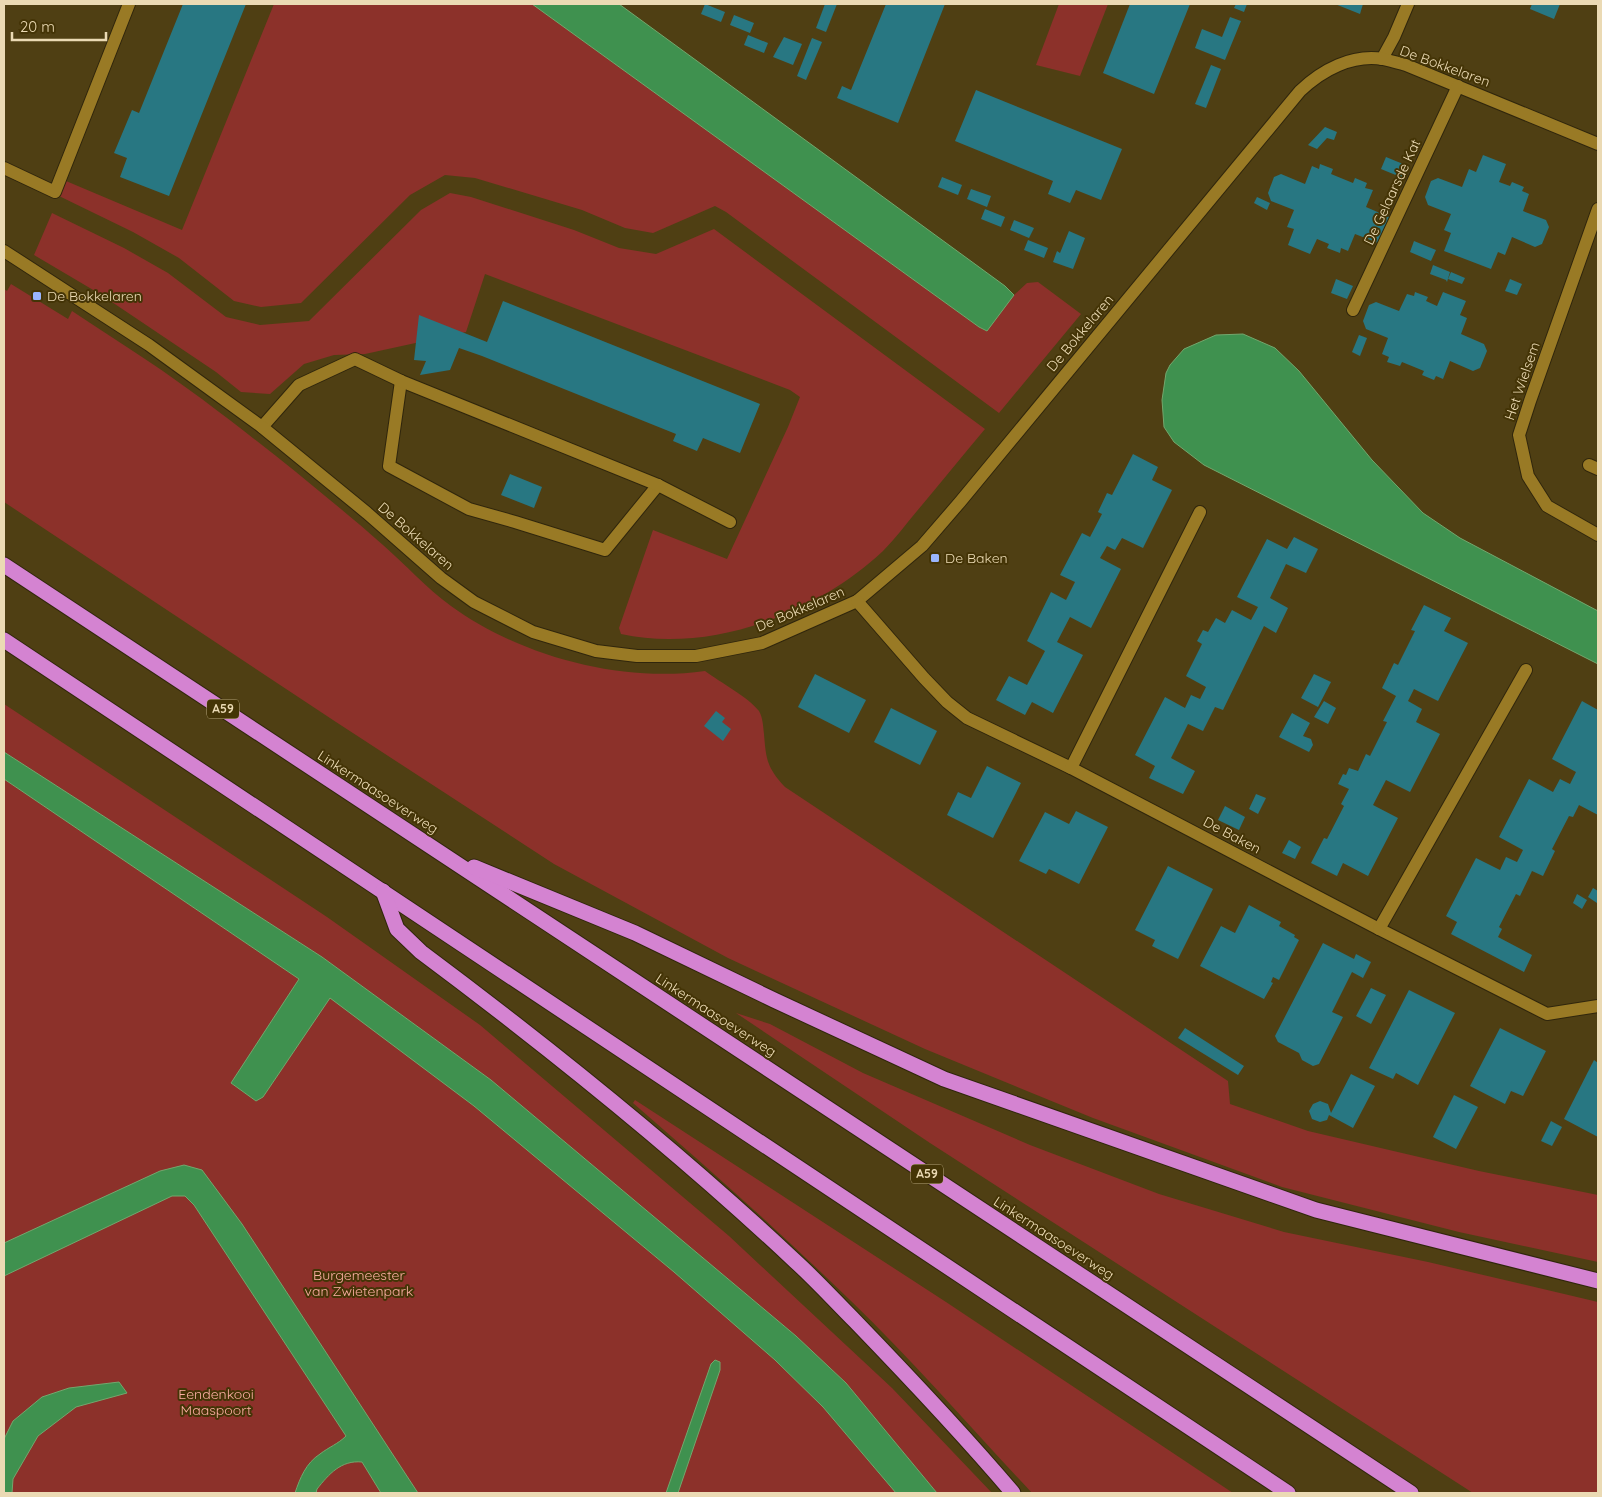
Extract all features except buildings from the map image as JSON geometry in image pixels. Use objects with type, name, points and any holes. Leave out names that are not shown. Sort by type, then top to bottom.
[{"type":"highway","name":"Linkermaasoeverweg","points":[[4,564],[1411,1493]]},
{"type":"highway","points":[[4,640],[1288,1493]]},
{"type":"highway","name":"A59","points":[[443,854],[635,933],[944,1079],[1316,1210],[1598,1281]]},
{"type":"highway","points":[[383,892],[398,929],[421,952],[582,1076],[688,1164],[796,1262],[904,1371],[1014,1493]]},
{"type":"street","points":[[4,168],[55,192],[129,4]]},
{"type":"street","points":[[1382,59],[1408,4]]},
{"type":"street","name":"De Bokkelaren","points":[[4,251],[150,345],[262,427],[367,513],[441,578],[474,602],[533,632],[596,651],[637,656],[696,656],[762,643],[857,601],[922,546],[1300,91],[1314,78],[1330,68],[1354,61],[1382,59],[1406,65],[1598,144]]},
{"type":"street","name":"De Gelaarsde Kat","points":[[1353,310],[1458,86]]},
{"type":"street","name":"Het Wielsem","points":[[1598,209],[1519,435],[1528,476],[1548,506],[1598,535]]},
{"type":"street","points":[[262,427],[299,385],[355,359],[401,381],[658,485],[730,522]]},
{"type":"street","points":[[401,381],[389,466],[469,509],[605,550],[658,485]]},
{"type":"street","points":[[1071,768],[1200,512]]},
{"type":"street","name":"De Baken","points":[[857,601],[924,678],[947,702],[967,718],[1071,768],[1379,929],[1547,1014],[1598,1006]]},
{"type":"street","points":[[1379,929],[1526,670]]},
{"type":"green space","points":[[274,4],[532,4],[979,327],[987,331],[1014,295],[1027,283],[1038,282],[1081,314],[999,413],[726,212],[715,206],[653,233],[625,228],[582,210],[475,178],[445,175],[410,195],[301,303],[261,307],[234,301],[179,258],[133,232],[59,196],[66,181],[182,230]]},
{"type":"green space","points":[[1059,4],[1108,4],[1080,76],[1036,65]]},
{"type":"green space","points":[[450,193],[471,197],[574,230],[619,248],[656,254],[714,229],[985,429],[883,551],[827,593],[795,610],[761,623],[726,633],[691,638],[655,639],[621,634],[619,628],[653,530],[727,559],[800,397],[790,390],[485,274],[466,332],[365,354],[334,355],[304,364],[270,394],[241,392],[216,372],[100,294],[34,255],[52,213],[124,248],[168,273],[226,317],[260,325],[309,321],[421,210]]},
{"type":"green space","points":[[11,284],[68,319],[72,311],[186,387],[296,472],[383,545],[442,599],[478,624],[539,652],[572,662],[605,669],[639,673],[673,674],[705,671],[734,690],[759,711],[763,722],[768,763],[785,787],[1228,1081],[1230,1104],[1308,1131],[1479,1171],[1598,1195],[1598,1262],[1459,1232],[1282,1187],[1093,1118],[925,1049],[728,958],[554,864],[4,502],[4,289],[7,291]]},
{"type":"green space","points":[[4,704],[327,917],[480,1025],[729,1236],[892,1388],[992,1493],[937,1493],[846,1383],[796,1336],[491,1080],[322,957],[4,752]]},
{"type":"green space","name":"Burgemeester van Zwietenpark","points":[[4,779],[299,979],[232,1084],[256,1101],[263,1097],[330,997],[474,1106],[674,1272],[775,1360],[823,1407],[896,1493],[4,1493]]},
{"type":"green space","points":[[736,1013],[770,1024],[863,1073],[1030,1145],[1159,1194],[1284,1232],[1428,1262],[1598,1302],[1598,1493],[1473,1493],[930,1143]]},
{"type":"green space","points":[[635,1100],[946,1302],[1233,1493],[1032,1493],[874,1324],[770,1225],[633,1103]]},
{"type":"shaded area","points":[[532,4],[619,4],[1005,286],[1014,295],[987,331],[979,327]]},
{"type":"shaded area","points":[[1243,334],[1275,348],[1299,371],[1372,460],[1423,513],[1460,538],[1598,611],[1598,664],[1204,465],[1174,442],[1164,427],[1162,400],[1166,373],[1170,365],[1184,349],[1216,335]]},
{"type":"shaded area","points":[[4,752],[322,957],[491,1080],[796,1336],[846,1383],[937,1493],[896,1493],[823,1407],[775,1360],[674,1272],[474,1106],[330,998],[263,1097],[256,1101],[231,1083],[299,979],[4,779]]},
{"type":"shaded area","points":[[184,1165],[202,1170],[242,1224],[418,1493],[381,1493],[362,1462],[355,1462],[336,1469],[317,1489],[316,1493],[295,1493],[307,1466],[320,1454],[346,1436],[194,1205],[185,1196],[172,1196],[4,1276],[4,1243],[160,1171]]},
{"type":"shaded area","points":[[715,1360],[720,1362],[720,1370],[678,1493],[666,1493],[711,1364]]},
{"type":"shaded area","points":[[119,1382],[127,1393],[76,1407],[38,1436],[13,1479],[12,1493],[4,1493],[4,1439],[13,1421],[42,1397],[69,1388]]},
{"type":"place","name":"De Bokkelaren","points":[[37,296]]},
{"type":"place","name":"De Baken","points":[[935,558]]},
{"type":"park label","name":"Eendenkooi Maaspoort","points":[[216,1402]]}]
